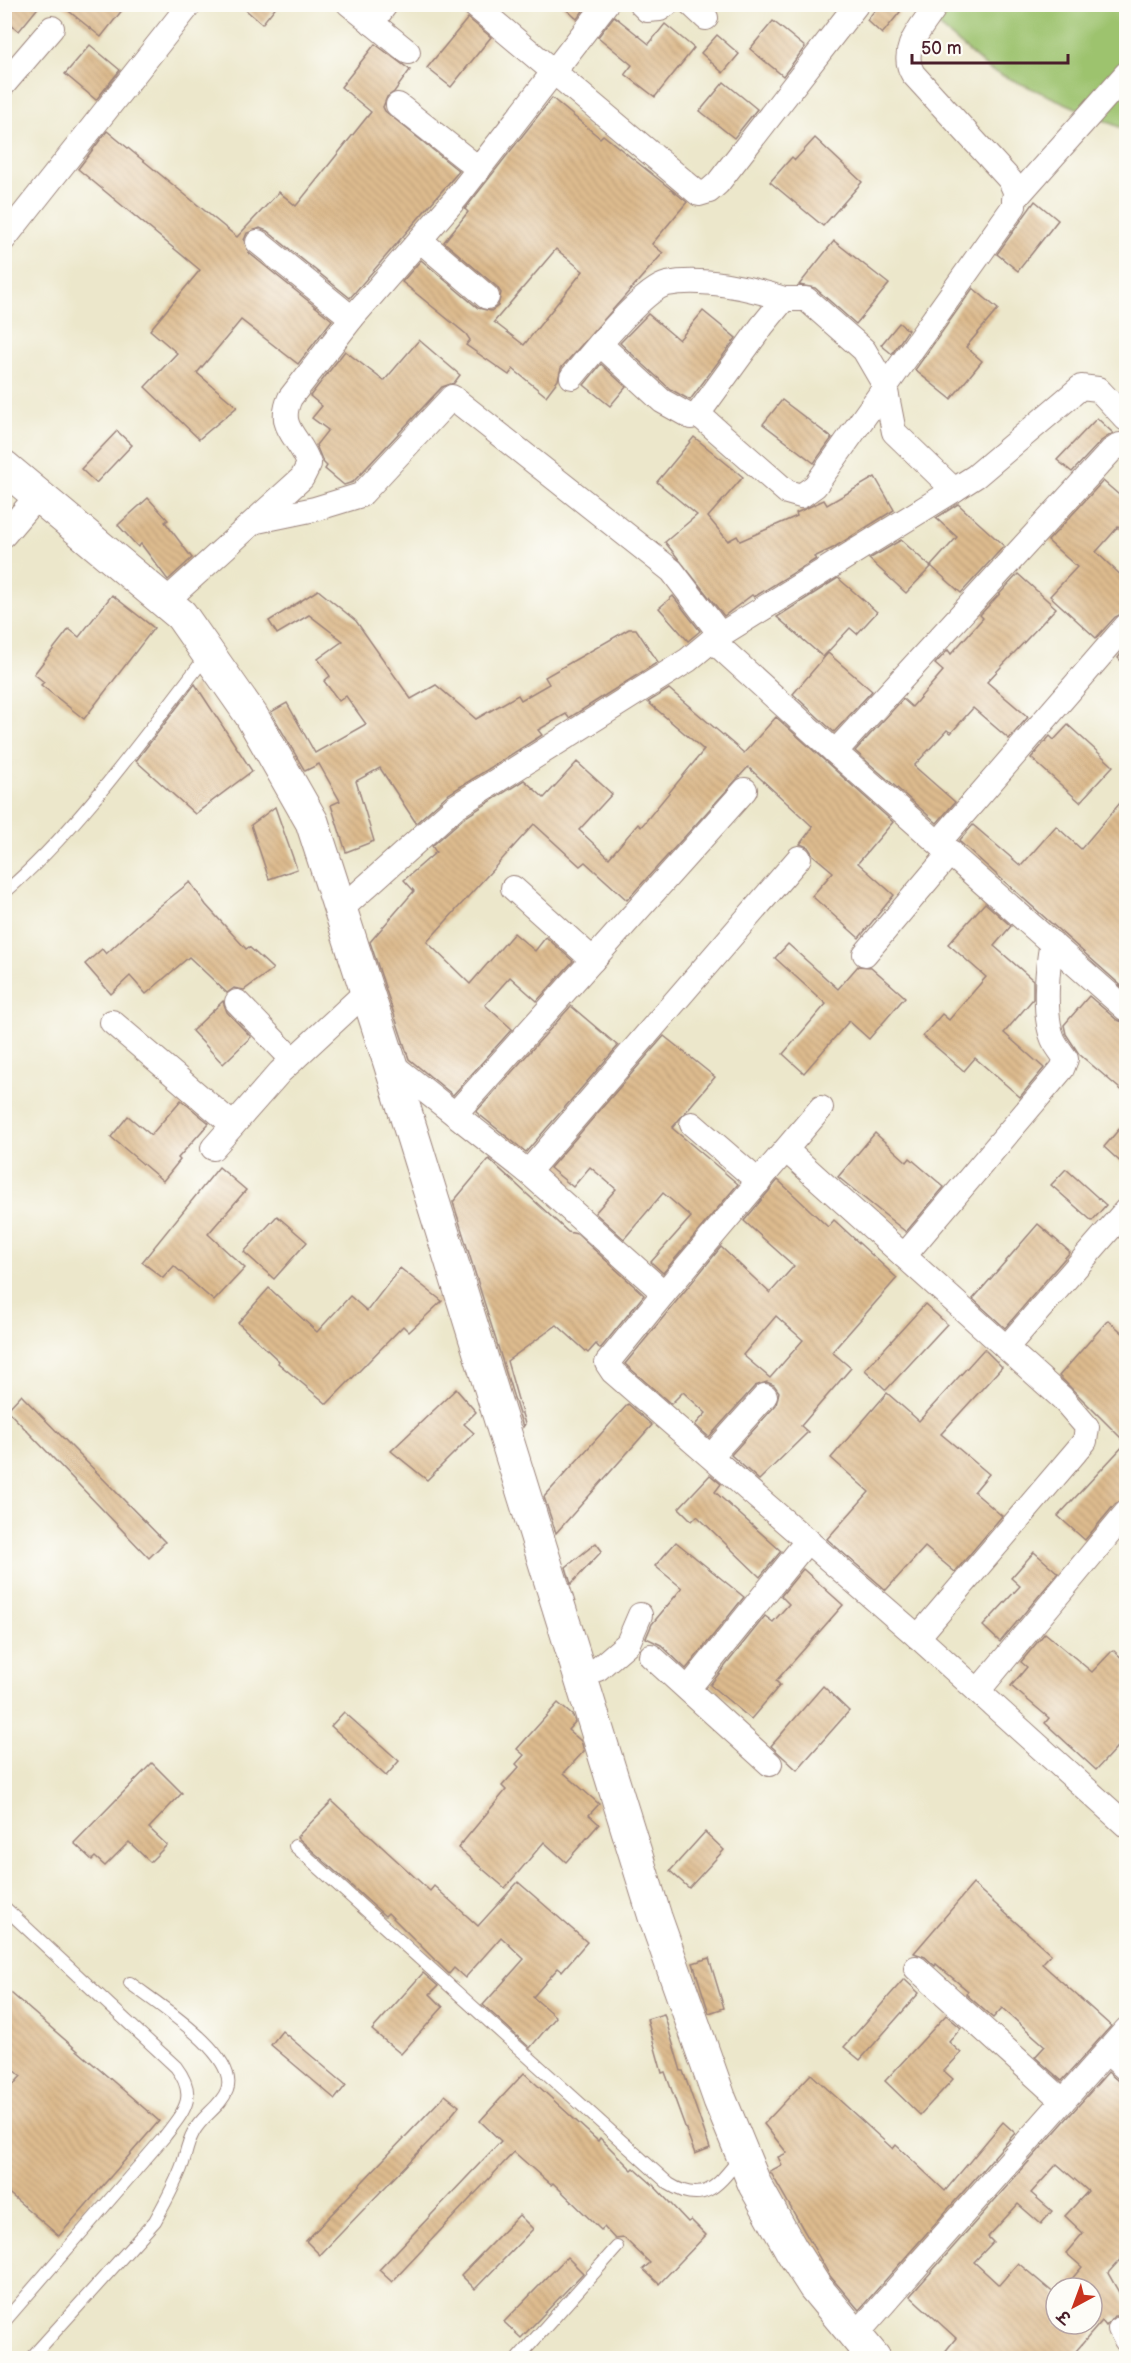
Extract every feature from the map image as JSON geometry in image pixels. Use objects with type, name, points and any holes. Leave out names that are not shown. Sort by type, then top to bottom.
[{"type":"street","points":[[4,239],[190,4]]},
{"type":"street","points":[[349,4],[408,52]]},
{"type":"street","points":[[372,23],[386,4]]},
{"type":"street","points":[[473,4],[699,194],[708,191],[718,183],[857,4]]},
{"type":"street","points":[[165,602],[302,478],[309,464],[305,452],[286,426],[284,411],[290,398],[352,318],[479,169],[606,4]]},
{"type":"street","points":[[641,4],[647,10],[660,9],[667,4]]},
{"type":"street","points":[[698,414],[787,492],[801,496],[815,486],[1014,206],[1015,191],[1010,180],[912,74],[907,64],[907,56],[916,34],[933,10]]},
{"type":"street","points":[[4,84],[52,28]]},
{"type":"street","points":[[1014,200],[1126,74]]},
{"type":"street","points":[[398,105],[479,169]]},
{"type":"street","points":[[420,240],[487,297]]},
{"type":"street","points":[[258,242],[352,318]]},
{"type":"street","points":[[572,377],[630,311],[665,284],[724,284],[754,288],[784,299],[806,299],[864,350],[885,386],[894,432],[954,490]]},
{"type":"street","points":[[600,344],[662,401],[691,417],[698,414],[784,299]]},
{"type":"street","points":[[339,911],[455,807],[688,660],[716,637],[976,476],[1081,387],[1098,389],[1126,419]]},
{"type":"street","points":[[255,521],[361,495],[452,398],[672,572],[716,637],[835,752],[1126,1009]]},
{"type":"street","points":[[835,752],[1110,451],[1120,445],[1126,446]]},
{"type":"street","points":[[4,466],[181,615],[251,715],[312,822],[390,1063],[655,1917],[720,2100],[755,2185],[792,2251],[815,2287],[864,2348],[1063,2101],[1126,2030]]},
{"type":"street","points":[[4,535],[38,495]]},
{"type":"street","points":[[865,954],[945,847],[1126,626]]},
{"type":"street","points":[[455,1114],[745,790]]},
{"type":"street","points":[[528,1172],[799,858]]},
{"type":"street","points":[[513,888],[593,960]]},
{"type":"street","points":[[904,1256],[1062,1069],[1066,1059],[1052,1038],[1048,1015],[1048,962],[1052,943]]},
{"type":"street","points":[[213,1148],[293,1060],[366,992]]},
{"type":"street","points":[[237,1002],[293,1060]]},
{"type":"street","points":[[112,1022],[233,1125]]},
{"type":"street","points":[[390,1063],[528,1172],[664,1293]]},
{"type":"street","points":[[821,1108],[607,1363],[613,1372],[716,1459],[918,1637],[1126,1825]]},
{"type":"street","points":[[692,1124],[759,1182]]},
{"type":"street","points":[[786,1150],[1062,1398],[1087,1427],[1084,1441],[918,1637]]},
{"type":"street","points":[[1006,1348],[1126,1210]]},
{"type":"street","points":[[716,1459],[768,1400]]},
{"type":"street","points":[[978,1691],[1126,1513]]},
{"type":"street","points":[[688,1689],[808,1540]]},
{"type":"street","points":[[579,1674],[598,1669],[628,1643],[640,1615]]},
{"type":"street","points":[[651,1656],[770,1764]]},
{"type":"street","points":[[916,1968],[1063,2101]]},
{"type":"street","points":[[1107,2052],[1126,2069]]},
{"type":"lane","points":[[4,893],[23,877],[70,826],[208,654]]},
{"type":"lane","points":[[295,1846],[669,2184],[682,2192],[696,2195],[711,2188],[743,2155]]},
{"type":"lane","points":[[4,1907],[176,2067],[186,2080],[188,2093],[187,2105],[172,2127],[4,2322]]},
{"type":"lane","points":[[32,2358],[155,2221],[173,2186],[198,2124],[227,2091],[230,2077],[211,2048],[189,2028],[130,1983]]},
{"type":"lane","points":[[518,2358],[617,2247]]},
{"type":"green space","points":[[915,5],[1126,5],[1126,130],[990,70]]},
{"type":"building","points":[[4,4],[41,4],[19,31],[4,19]]},
{"type":"building","points":[[60,4],[127,4],[101,37]]},
{"type":"building","points":[[239,4],[278,4],[262,24]]},
{"type":"building","points":[[560,4],[588,4],[577,19]]},
{"type":"building","points":[[880,4],[892,4],[900,12],[882,34],[867,20]]},
{"type":"building","points":[[614,16],[649,44],[665,24],[694,48],[655,97],[625,74],[632,65],[598,37]]},
{"type":"building","points":[[468,18],[491,37],[451,87],[427,68]]},
{"type":"building","points":[[773,21],[805,47],[783,76],[750,49]]},
{"type":"building","points":[[717,35],[739,54],[723,73],[701,53]]},
{"type":"building","points":[[375,44],[410,70],[394,92],[387,97],[383,107],[385,111],[459,171],[350,298],[267,231],[260,228],[247,233],[244,240],[249,253],[332,320],[298,364],[241,320],[197,373],[237,407],[199,439],[145,387],[177,353],[150,330],[200,270],[78,169],[107,131],[237,237],[279,192],[296,206],[371,112],[341,87]]},
{"type":"building","points":[[90,45],[120,70],[96,100],[65,74]]},
{"type":"building","points":[[724,82],[757,109],[734,138],[700,111]]},
{"type":"building","points":[[552,98],[600,138],[603,135],[687,202],[652,244],[663,253],[561,368],[558,380],[546,396],[513,369],[509,375],[466,345],[470,340],[466,334],[402,282],[421,260],[478,308],[491,311],[498,306],[501,293],[497,287],[444,242],[468,212],[465,209]],"holes":[[[556,249],[583,271],[524,345],[494,322]]]},
{"type":"building","points":[[815,138],[862,182],[823,226],[770,182],[792,157],[795,160]]},
{"type":"building","points":[[1035,201],[1058,220],[1018,271],[997,254]]},
{"type":"building","points":[[834,241],[889,284],[856,324],[815,288],[799,285]]},
{"type":"building","points":[[973,288],[998,309],[966,347],[982,361],[951,399],[915,370]]},
{"type":"building","points":[[703,311],[736,338],[690,400],[670,389],[620,343],[648,314],[679,340]]},
{"type":"building","points":[[899,323],[908,330],[892,354],[881,345]]},
{"type":"building","points":[[419,340],[460,375],[454,383],[442,387],[353,482],[344,485],[325,469],[327,466],[316,445],[328,430],[312,418],[322,406],[310,396],[345,351],[384,381]]},
{"type":"building","points":[[601,364],[626,387],[610,406],[584,385]]},
{"type":"building","points":[[782,400],[832,438],[814,463],[763,424]]},
{"type":"building","points":[[1097,418],[1113,433],[1101,441],[1072,472],[1057,460]]},
{"type":"building","points":[[117,431],[132,445],[96,483],[81,469]]},
{"type":"building","points":[[694,437],[743,477],[708,517],[728,541],[737,536],[740,541],[797,516],[796,513],[824,500],[827,505],[875,477],[894,510],[833,548],[814,557],[816,559],[754,597],[752,595],[724,616],[665,542],[697,515],[657,482]]},
{"type":"building","points":[[1103,481],[1126,501],[1126,534],[1118,527],[1096,552],[1126,580],[1126,612],[1115,617],[1096,638],[1050,596],[1077,567],[1048,541]]},
{"type":"building","points":[[148,498],[168,520],[165,522],[192,558],[168,580],[141,544],[138,547],[118,525]]},
{"type":"building","points":[[958,504],[1004,546],[961,593],[931,566],[957,537],[936,518]]},
{"type":"building","points":[[901,540],[931,567],[906,593],[869,559]]},
{"type":"building","points":[[1018,574],[1056,608],[987,682],[1028,717],[1009,739],[973,708],[951,733],[947,730],[914,766],[955,802],[937,823],[855,751],[903,699],[912,707],[943,671],[935,664],[948,650],[951,654],[983,618],[980,615]]},
{"type":"building","points":[[838,578],[877,612],[857,634],[850,628],[823,657],[777,617]]},
{"type":"building","points":[[318,590],[356,621],[411,699],[436,685],[476,719],[518,695],[521,700],[549,684],[545,677],[629,629],[636,629],[658,662],[569,718],[566,714],[538,730],[542,735],[447,795],[416,823],[380,768],[356,781],[374,841],[346,852],[331,805],[340,801],[319,764],[305,771],[271,712],[287,703],[315,753],[366,724],[346,696],[339,701],[324,681],[330,676],[318,659],[343,641],[309,615],[277,634],[269,621]]},
{"type":"building","points":[[112,595],[154,628],[84,719],[41,685],[44,682],[34,674],[69,629],[79,637]]},
{"type":"building","points":[[673,596],[700,631],[688,641],[659,608]]},
{"type":"building","points":[[1126,647],[1126,666],[1118,658]]},
{"type":"building","points":[[828,653],[872,691],[834,732],[793,694]]},
{"type":"building","points":[[195,684],[252,771],[195,814],[136,761]]},
{"type":"building","points":[[669,689],[744,753],[776,717],[893,822],[858,863],[894,895],[859,938],[812,896],[833,872],[813,855],[808,847],[800,844],[813,827],[748,767],[627,900],[585,862],[580,866],[534,824],[427,942],[470,984],[514,933],[535,951],[546,937],[573,961],[537,1001],[510,977],[485,1005],[512,1029],[453,1095],[409,1059],[370,942],[414,891],[404,880],[436,852],[432,846],[464,818],[524,780],[544,798],[577,762],[612,794],[579,830],[609,858],[638,824],[641,827],[704,750],[648,702]]},
{"type":"building","points":[[1068,725],[1113,766],[1080,802],[1031,758],[1050,736],[1054,740]]},
{"type":"building","points":[[1126,796],[1126,990],[959,841],[973,825],[1021,866],[1056,826],[1081,849]]},
{"type":"building","points":[[275,807],[297,869],[269,879],[251,825]]},
{"type":"building","points":[[190,882],[206,905],[246,949],[249,947],[273,969],[244,990],[234,988],[227,993],[189,957],[146,994],[130,976],[111,994],[85,964],[102,949],[106,954],[146,917]]},
{"type":"building","points":[[985,903],[1011,926],[994,946],[1033,980],[1033,999],[1004,1033],[1044,1068],[1020,1097],[975,1058],[964,1071],[923,1036],[942,1014],[949,1020],[986,977],[948,944]]},
{"type":"building","points":[[788,944],[838,989],[858,966],[871,967],[905,997],[869,1039],[849,1021],[804,1073],[783,1054],[826,1004],[775,958]]},
{"type":"building","points":[[1089,996],[1117,1020],[1126,1023],[1126,1094],[1079,1054],[1066,1034],[1064,1025]]},
{"type":"building","points":[[223,1001],[227,1012],[251,1037],[223,1064],[192,1031]]},
{"type":"building","points":[[571,1006],[618,1046],[526,1152],[476,1112]]},
{"type":"building","points":[[664,1036],[715,1077],[672,1128],[738,1184],[663,1273],[651,1262],[691,1217],[663,1193],[624,1239],[595,1213],[616,1189],[590,1167],[573,1187],[550,1168]]},
{"type":"building","points":[[181,1100],[209,1123],[178,1158],[180,1160],[163,1181],[111,1137],[128,1116],[151,1135]]},
{"type":"building","points":[[1126,1121],[1126,1167],[1104,1147]]},
{"type":"building","points":[[875,1133],[907,1162],[910,1158],[944,1187],[906,1232],[838,1177]]},
{"type":"building","points":[[489,1159],[568,1232],[577,1234],[644,1295],[600,1349],[596,1344],[588,1353],[557,1325],[507,1361],[525,1424],[523,1427],[453,1202]]},
{"type":"building","points":[[219,1167],[246,1190],[208,1234],[245,1268],[214,1301],[174,1266],[163,1278],[142,1262]]},
{"type":"building","points":[[1066,1169],[1106,1205],[1092,1221],[1051,1185]]},
{"type":"building","points":[[778,1180],[828,1227],[834,1220],[897,1278],[832,1352],[851,1368],[801,1426],[808,1432],[759,1480],[731,1455],[776,1405],[779,1392],[774,1385],[767,1382],[755,1386],[709,1437],[695,1425],[706,1413],[683,1392],[671,1404],[625,1364],[721,1247],[770,1293],[794,1266],[744,1221]],"holes":[[[776,1316],[803,1340],[770,1378],[743,1355]]]},
{"type":"building","points":[[277,1216],[307,1242],[274,1279],[244,1252]]},
{"type":"building","points":[[1038,1224],[1070,1252],[1005,1328],[973,1299]]},
{"type":"building","points":[[400,1268],[442,1301],[409,1332],[403,1326],[327,1404],[278,1363],[279,1361],[238,1323],[269,1288],[317,1332],[350,1296],[367,1311]]},
{"type":"building","points":[[925,1304],[947,1324],[886,1390],[865,1370]]},
{"type":"building","points":[[1108,1320],[1126,1336],[1126,1443],[1059,1376]]},
{"type":"building","points":[[984,1349],[1002,1367],[941,1434],[989,1474],[974,1492],[1002,1516],[955,1572],[925,1547],[886,1590],[827,1539],[869,1492],[831,1458],[887,1393],[919,1421]]},
{"type":"building","points":[[456,1389],[476,1412],[464,1424],[474,1433],[427,1480],[391,1451]]},
{"type":"building","points":[[21,1395],[165,1542],[149,1558],[7,1410]]},
{"type":"building","points":[[628,1404],[652,1425],[556,1533],[544,1497]]},
{"type":"building","points":[[1126,1443],[1126,1498],[1115,1504],[1085,1540],[1058,1516]]},
{"type":"building","points":[[710,1475],[721,1484],[715,1492],[781,1551],[760,1577],[697,1516],[692,1521],[679,1508]]},
{"type":"building","points":[[676,1542],[744,1597],[686,1669],[661,1645],[646,1638],[652,1624],[682,1588],[655,1566]]},
{"type":"building","points":[[596,1543],[602,1551],[571,1584],[566,1567]]},
{"type":"building","points":[[1034,1552],[1058,1573],[1000,1642],[983,1626],[1020,1586],[1011,1578]]},
{"type":"building","points":[[803,1569],[843,1605],[776,1681],[780,1685],[751,1719],[710,1685],[765,1616],[773,1622],[789,1604],[781,1596]]},
{"type":"building","points":[[1045,1633],[1092,1672],[1113,1650],[1126,1662],[1126,1737],[1096,1770],[1045,1723],[1049,1718],[1011,1686],[1027,1667],[1021,1662]]},
{"type":"building","points":[[823,1686],[849,1711],[797,1770],[771,1746]]},
{"type":"building","points":[[558,1703],[573,1716],[575,1722],[568,1730],[581,1741],[584,1751],[564,1773],[599,1804],[589,1815],[599,1824],[566,1862],[544,1842],[505,1888],[458,1848],[506,1790],[502,1786],[519,1767],[516,1764],[524,1755],[517,1749]]},
{"type":"building","points":[[344,1712],[399,1761],[386,1776],[331,1726]]},
{"type":"building","points":[[152,1763],[182,1793],[149,1828],[167,1845],[150,1862],[129,1842],[105,1866],[95,1857],[92,1860],[74,1843]]},
{"type":"building","points":[[332,1801],[430,1891],[434,1886],[478,1926],[518,1882],[587,1942],[562,1971],[558,1968],[533,1997],[556,2017],[530,2048],[483,2005],[524,1959],[501,1937],[465,1978],[454,1968],[449,1974],[388,1913],[385,1916],[297,1837]]},
{"type":"building","points":[[705,1832],[724,1850],[689,1888],[670,1871]]},
{"type":"building","points":[[973,1884],[1051,1954],[1042,1964],[1111,2026],[1062,2081],[1035,2057],[1045,2046],[1002,2008],[993,2018],[966,1994],[968,1991],[936,1964],[935,1966],[925,1957],[914,1953]]},
{"type":"building","points":[[709,1958],[724,2008],[709,2013],[693,1963]]},
{"type":"building","points":[[423,1973],[438,1986],[430,1994],[443,2007],[401,2054],[372,2030]]},
{"type":"building","points":[[904,1979],[919,1993],[860,2060],[844,2047]]},
{"type":"building","points":[[4,1987],[159,2121],[59,2236],[4,2189],[4,2095],[21,2076],[4,2061]]},
{"type":"building","points":[[664,2014],[681,2071],[683,2071],[710,2148],[695,2154],[665,2072],[662,2073],[647,2019]]},
{"type":"building","points":[[946,2015],[961,2028],[949,2042],[961,2053],[944,2071],[953,2079],[920,2115],[885,2081]]},
{"type":"building","points":[[282,2031],[346,2085],[335,2099],[271,2045]]},
{"type":"building","points":[[1108,2072],[1117,2080],[1126,2083],[1126,2253],[1108,2273],[1126,2305],[1126,2316],[1114,2316],[1106,2326],[1104,2324],[1104,2276],[1074,2276],[1082,2267],[1066,2253],[1083,2233],[1065,2216],[1088,2191],[1057,2164],[1031,2193],[1052,2211],[1041,2224],[1018,2204],[988,2237],[993,2242],[974,2262],[999,2285],[1018,2263],[1044,2285],[1044,2336],[1089,2336],[1070,2358],[940,2358],[956,2338],[910,2296]]},
{"type":"building","points":[[524,2073],[598,2141],[600,2138],[632,2170],[634,2168],[653,2185],[688,2222],[691,2220],[706,2235],[659,2284],[643,2269],[650,2263],[624,2238],[615,2239],[604,2227],[601,2230],[553,2183],[551,2185],[514,2152],[392,2282],[379,2270],[501,2141],[480,2121]]},
{"type":"building","points":[[811,2074],[893,2149],[896,2145],[945,2191],[1003,2122],[1015,2133],[859,2310],[830,2276],[770,2171],[782,2165],[778,2157],[787,2153],[764,2124]]},
{"type":"building","points":[[445,2095],[459,2106],[436,2134],[320,2255],[306,2241]]},
{"type":"building","points":[[519,2215],[533,2229],[475,2289],[461,2275]]},
{"type":"building","points":[[567,2257],[583,2273],[521,2338],[504,2322]]}]
